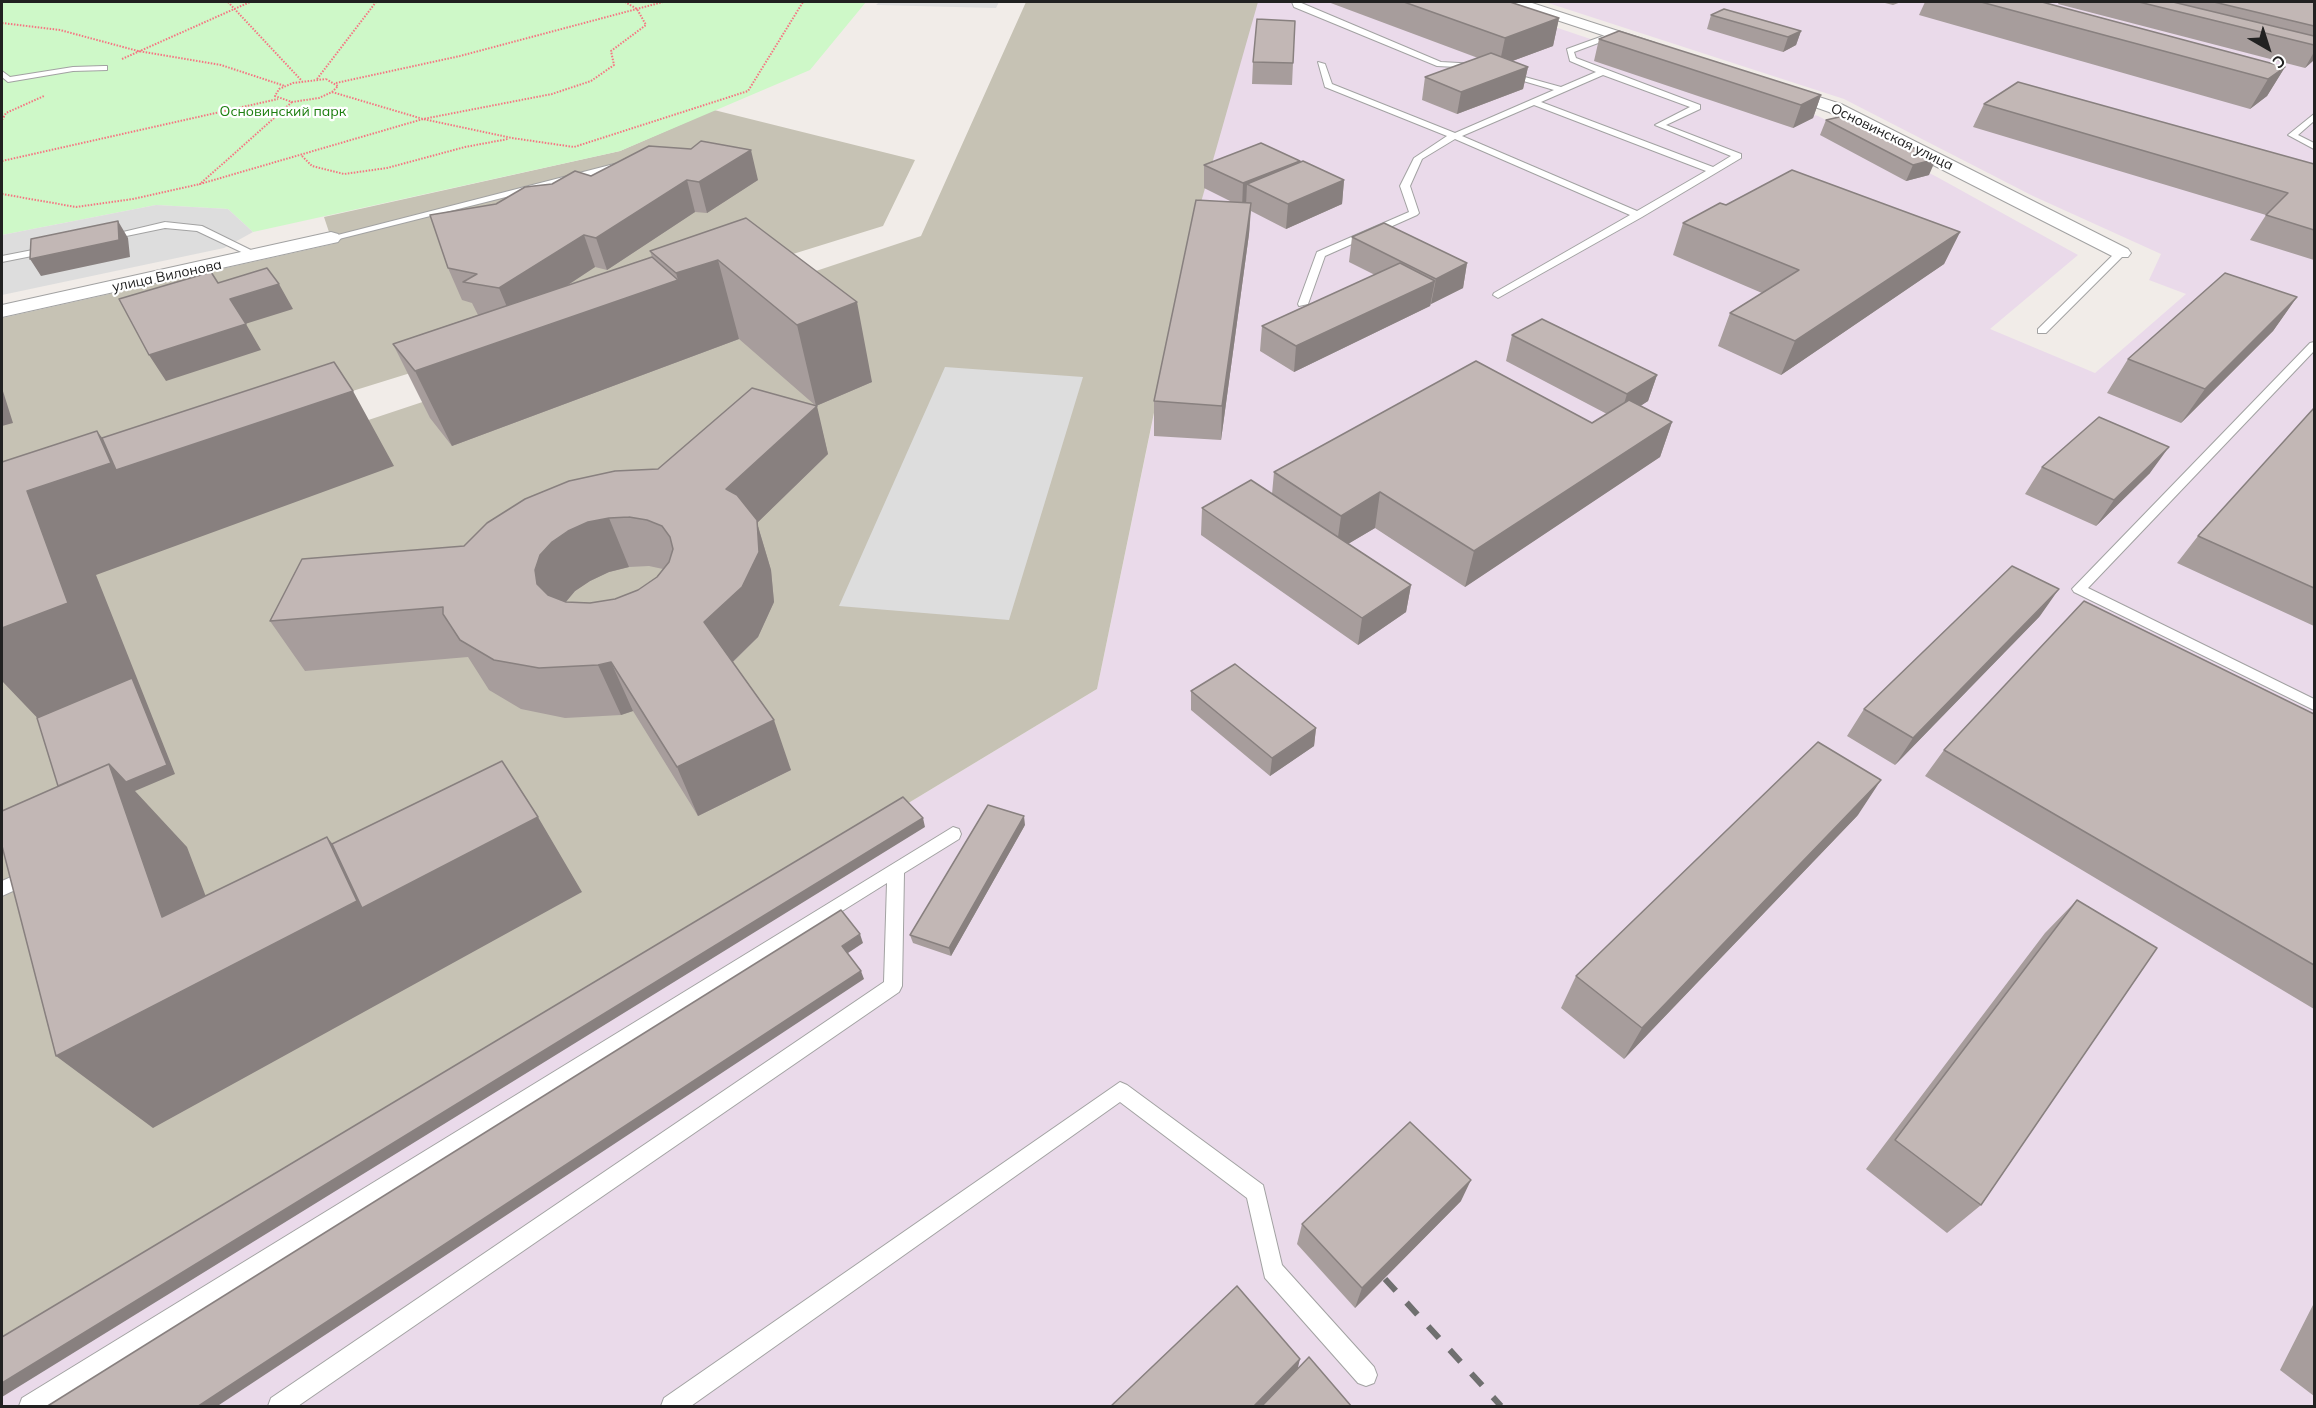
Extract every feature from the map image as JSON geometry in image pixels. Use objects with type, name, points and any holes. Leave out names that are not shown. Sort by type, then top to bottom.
[{"type":"street","points":[[1516,2],[1669,52]]},
{"type":"street","name":"Основинская улица","points":[[1769,86],[1835,108],[2121,253]]},
{"type":"street","name":"улица Вилонова","points":[[2,311],[331,238]]},
{"type":"lane","points":[[1296,2],[1297,5],[1440,64],[1482,66]]},
{"type":"lane","points":[[1498,295],[1738,156],[1659,125],[1697,107],[1603,72],[1574,59],[1570,51],[1614,34]]},
{"type":"lane","points":[[1322,64],[1328,86],[1454,136],[1639,215]]},
{"type":"lane","points":[[2,73],[8,80],[73,69],[104,68]]},
{"type":"lane","points":[[1492,69],[1563,90]]},
{"type":"lane","points":[[1303,304],[1321,254],[1414,213],[1405,186],[1418,158],[1454,136],[1603,72]]},
{"type":"lane","points":[[1534,102],[1715,171]]},
{"type":"lane","points":[[2314,117],[2292,135],[2314,146]]},
{"type":"lane","points":[[331,238],[629,163]]},
{"type":"lane","points":[[95,240],[165,225],[199,228],[258,256]]},
{"type":"lane","points":[[2,259],[60,247]]},
{"type":"lane","points":[[2042,331],[2121,253]]},
{"type":"lane","points":[[2314,345],[2079,589],[2314,705]]},
{"type":"lane","points":[[30,1407],[953,834]]},
{"type":"lane","points":[[279,1407],[892,986],[896,869]]},
{"type":"lane","points":[[2,889],[40,872]]},
{"type":"lane","points":[[672,1407],[1120,1091],[1256,1192],[1273,1270],[1366,1375]]},
{"type":"path","points":[[228,2],[302,81]]},
{"type":"path","points":[[234,9],[250,2]]},
{"type":"path","points":[[317,79],[376,2]]},
{"type":"path","points":[[2,194],[76,207],[133,199],[200,184],[302,156],[423,119],[552,94],[591,81],[614,65],[611,51],[646,25],[637,9],[625,2]]},
{"type":"path","points":[[278,99],[276,93],[285,86],[302,81],[317,79],[336,83],[460,56],[663,2]]},
{"type":"path","points":[[332,92],[423,119],[512,138],[574,147],[748,91],[803,2]]},
{"type":"path","points":[[2,23],[60,30],[138,51],[221,65],[285,86]]},
{"type":"path","points":[[2,161],[278,99],[292,102],[319,98],[332,92],[338,86],[336,83]]},
{"type":"path","points":[[200,184],[292,102]]},
{"type":"path","points":[[302,156],[312,166],[344,174],[387,168],[465,147],[512,138]]},
{"type":"shaded area","points":[[879,2],[999,2],[996,8],[876,5]]},
{"type":"shaded area","points":[[1026,2],[1258,2],[1188,248],[1097,689],[2,1351],[2,542],[921,236]]},
{"type":"shaded area","points":[[1257,2],[1481,2],[1818,116],[1937,177],[2078,255],[1990,329],[2095,373],[2186,294],[2149,280],[2161,254],[2033,196],[1844,99],[1545,2],[2314,2],[2314,1406],[2,1406],[2,1351],[1097,689],[1197,206]]},
{"type":"shaded area","points":[[714,110],[915,160],[883,226],[2,500],[2,318],[333,244],[324,217],[620,151]]},
{"type":"shaded area","points":[[156,205],[228,209],[253,232],[224,248],[2,295],[2,235]]},
{"type":"shaded area","points":[[945,367],[1083,377],[1009,620],[839,606]]},
{"type":"green space","name":"Основинский парк","points":[[2,2],[866,2],[810,70],[620,151],[253,232],[228,209],[156,205],[2,235]]},
{"type":"building","points":[[1404,2],[1510,2],[1559,18],[1505,38]]},
{"type":"building","points":[[1981,2],[2042,2],[2285,67],[2268,79]]},
{"type":"building","points":[[2139,2],[2173,2],[2314,36],[2314,45]]},
{"type":"building","points":[[2214,2],[2314,2],[2314,26]]},
{"type":"building","points":[[1724,9],[1801,31],[1788,37],[1711,15]]},
{"type":"building","points":[[1257,19],[1295,21],[1293,63],[1253,62]]},
{"type":"building","points":[[1619,31],[1821,95],[1801,105],[1599,39]]},
{"type":"building","points":[[1491,53],[1528,67],[1461,92],[1425,77]]},
{"type":"building","points":[[2018,82],[2314,164],[2314,230],[2266,215],[2288,193],[1984,104]]},
{"type":"building","points":[[1848,115],[1936,159],[1913,165],[1826,120]]},
{"type":"building","points":[[701,141],[751,150],[699,182],[687,180],[596,238],[584,235],[499,288],[463,282],[477,274],[448,268],[430,215],[496,204],[525,187],[552,184],[575,171],[591,176],[649,146],[691,149]]},
{"type":"building","points":[[1261,143],[1300,161],[1243,183],[1204,165]]},
{"type":"building","points":[[1303,161],[1344,180],[1288,204],[1247,184]]},
{"type":"building","points":[[1792,170],[1960,232],[1795,341],[1730,313],[1799,270],[1683,223],[1720,203],[1726,205]]},
{"type":"building","points":[[1196,200],[1251,203],[1222,406],[1154,401]]},
{"type":"building","points":[[746,218],[857,302],[797,325],[718,260],[676,273],[650,251]]},
{"type":"building","points":[[118,221],[119,240],[30,259],[31,239]]},
{"type":"building","points":[[1384,223],[1467,263],[1436,279],[1352,237]]},
{"type":"building","points":[[652,257],[678,280],[415,371],[393,344]]},
{"type":"building","points":[[1400,263],[1435,281],[1296,346],[1262,326]]},
{"type":"building","points":[[267,268],[279,284],[230,299],[246,324],[149,355],[119,299],[211,272],[218,283]]},
{"type":"building","points":[[2225,273],[2297,297],[2205,389],[2128,359]]},
{"type":"building","points":[[1542,319],[1657,375],[1627,394],[1512,335]]},
{"type":"building","points":[[1476,361],[1592,423],[1629,400],[1672,422],[1474,551],[1380,492],[1341,516],[1274,472]]},
{"type":"building","points":[[334,362],[353,391],[116,470],[102,438]]},
{"type":"building","points":[[752,388],[817,406],[726,489],[737,495],[757,520],[759,552],[742,587],[704,622],[774,720],[677,767],[611,662],[598,665],[539,668],[494,660],[460,640],[443,614],[443,607],[270,621],[302,559],[464,546],[487,523],[525,499],[569,481],[615,471],[658,469]],"holes":[[[629,517],[647,520],[662,526],[670,537],[673,549],[669,562],[657,577],[638,590],[615,599],[590,603],[566,602],[548,595],[537,584],[535,570],[540,555],[552,542],[568,531],[588,522],[609,518]]]},
{"type":"building","points":[[2314,408],[2314,588],[2198,536]]},
{"type":"building","points":[[2099,417],[2169,447],[2114,500],[2042,467]]},
{"type":"building","points":[[97,431],[111,463],[27,491],[68,603],[2,628],[2,462]]},
{"type":"building","points":[[1251,480],[1411,585],[1362,618],[1202,508]]},
{"type":"building","points":[[2012,566],[2059,589],[1913,738],[1864,709]]},
{"type":"building","points":[[2084,601],[2314,714],[2314,965],[1944,750]]},
{"type":"building","points":[[1235,664],[1316,728],[1272,758],[1191,691]]},
{"type":"building","points":[[132,678],[167,765],[126,782],[109,764],[58,786],[37,718]]},
{"type":"building","points":[[1818,742],[1881,780],[1642,1028],[1576,976]]},
{"type":"building","points":[[502,761],[538,817],[362,908],[332,844]]},
{"type":"building","points":[[109,764],[162,917],[327,837],[357,901],[56,1056],[2,846],[2,811]]},
{"type":"building","points":[[903,797],[923,818],[2,1383],[2,1337]]},
{"type":"building","points":[[988,805],[1024,816],[949,948],[910,935]]},
{"type":"building","points":[[2077,900],[2157,948],[1981,1205],[1895,1140]]},
{"type":"building","points":[[841,910],[860,934],[842,946],[861,971],[197,1407],[46,1407]]},
{"type":"building","points":[[1410,1122],[1471,1180],[1362,1288],[1302,1224]]},
{"type":"building","points":[[1237,1286],[1300,1359],[1253,1407],[1110,1407]]},
{"type":"building","points":[[1309,1357],[1352,1407],[1261,1407]]},
{"type":"railway","points":[[1385,1279],[1501,1406]]}]
